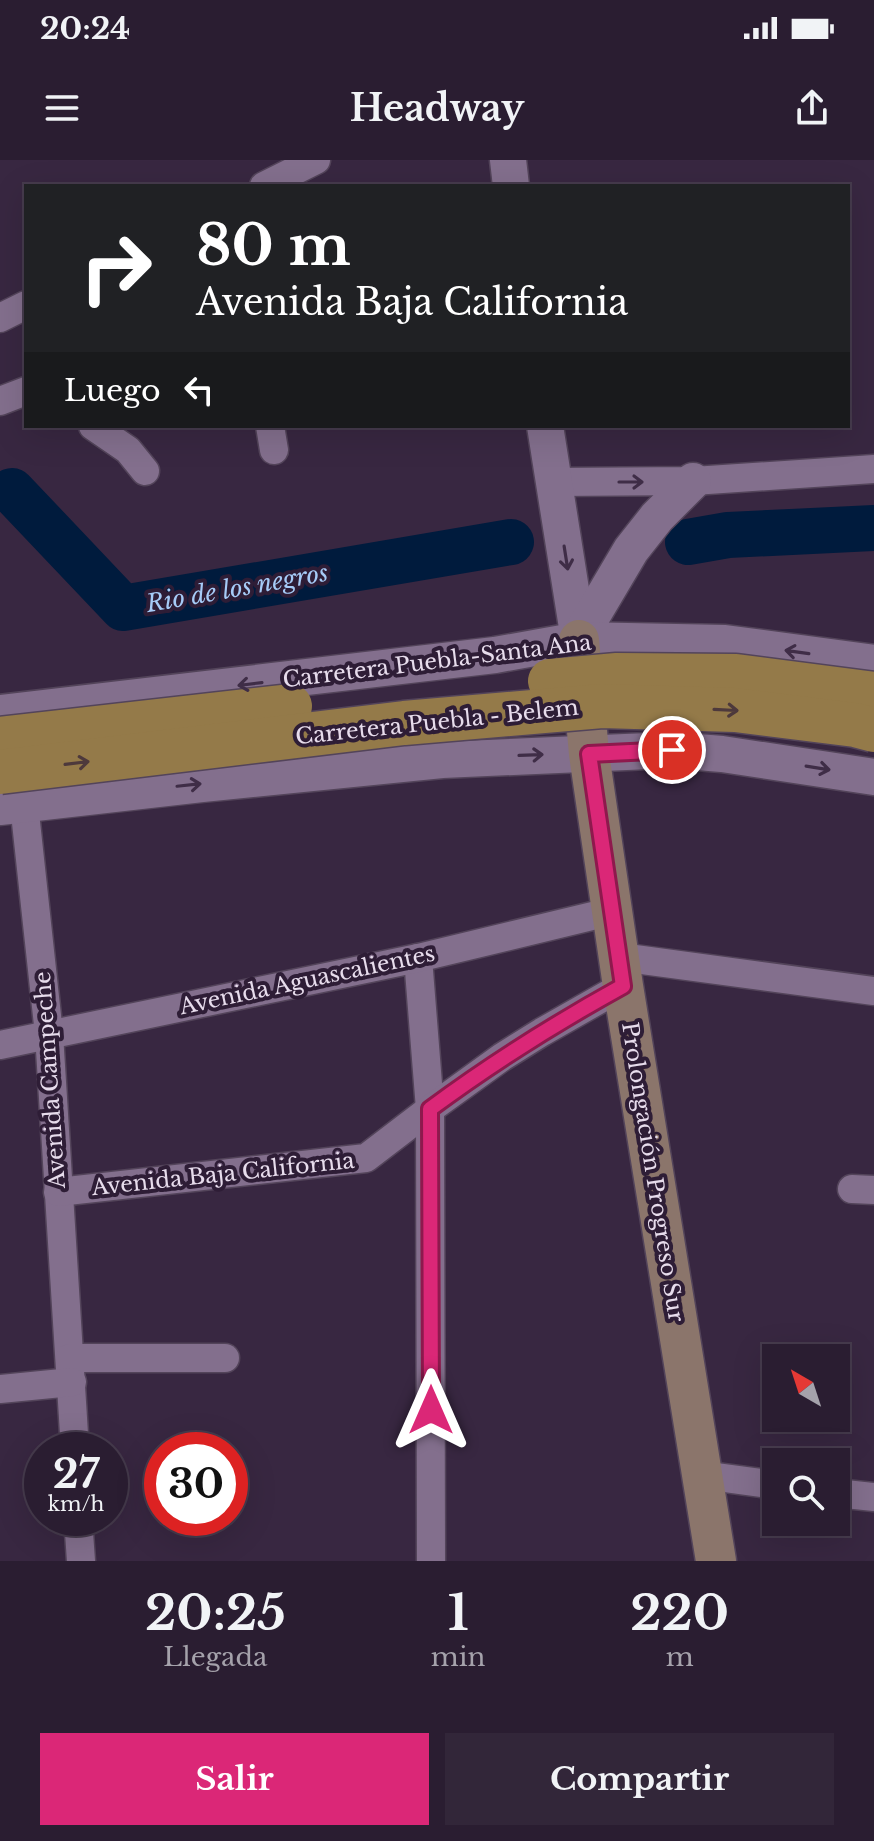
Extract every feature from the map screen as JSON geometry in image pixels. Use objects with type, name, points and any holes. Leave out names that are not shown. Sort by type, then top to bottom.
[{"type":"main road","name":"Prolongación Progreso Sur","points":[[579,640],[589,754],[621,972],[716,1561]]},
{"type":"main road","name":"Carretera Puebla - Belem","points":[[0,715],[400,694],[617,675],[736,676],[874,694]]},
{"type":"main road","name":"Carretera Puebla - Belem","points":[[8,794],[404,723],[602,706],[735,710],[874,730]]},
{"type":"street","points":[[268,184],[316,160]]},
{"type":"street","points":[[508,160],[511,184]]},
{"type":"street","points":[[0,318],[24,306]]},
{"type":"street","points":[[96,428],[128,450],[145,471]]},
{"type":"street","points":[[545,428],[579,640],[672,750]]},
{"type":"street","points":[[553,482],[693,481],[874,469]]},
{"type":"street","points":[[483,757],[540,694],[579,640],[631,550],[657,517],[693,481]]},
{"type":"street","name":"Carretera Puebla-Santa Ana","points":[[0,715],[495,655],[579,640],[725,643],[874,663]]},
{"type":"street","points":[[495,655],[540,694],[589,754],[666,642]]},
{"type":"street","points":[[336,674],[348,770]]},
{"type":"street","name":"Avenida Campeche","points":[[0,715],[8,794],[49,1034],[74,1432]]},
{"type":"street","name":"Carretera Puebla - Belem","points":[[8,794],[202,784],[483,757],[672,750],[722,754],[874,777]]},
{"type":"street","name":"Avenida Aguascalientes","points":[[0,1045],[418,958],[613,911]]},
{"type":"street","points":[[418,958],[430,1109],[431,1561]]},
{"type":"street","points":[[621,972],[874,991]]},
{"type":"street","name":"Avenida Baja California","points":[[58,1192],[366,1158],[621,972]]},
{"type":"street","points":[[0,1389],[71,1370],[225,1358]]},
{"type":"street","points":[[702,1475],[762,1483]]},
{"type":"street","points":[[850,1494],[874,1497]]},
{"type":"street","points":[[79,1536],[81,1561]]},
{"type":"waterway","name":"Rio de los negros","points":[[12,491],[123,608],[511,542]]},
{"type":"waterway","name":"Rio de los negros","points":[[688,542],[728,535],[874,528]]},
{"type":"route","points":[[431,1410],[430,1109],[502,1057],[623,986],[589,754],[672,750]]}]
